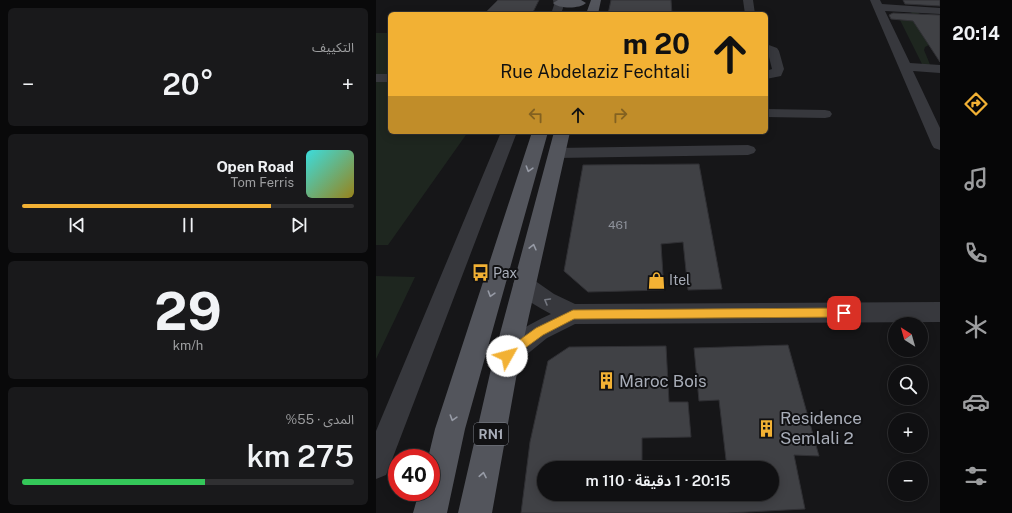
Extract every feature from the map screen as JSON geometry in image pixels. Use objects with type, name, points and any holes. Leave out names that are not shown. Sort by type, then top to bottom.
[{"type":"main road","points":[[593,12],[596,0]]},
{"type":"main road","points":[[559,1],[580,1],[577,12]]},
{"type":"main road","points":[[430,513],[450,429],[539,134]]},
{"type":"main road","name":"RN1","points":[[475,513],[507,356],[562,134]]},
{"type":"street","points":[[748,0],[750,12]]},
{"type":"street","points":[[556,12],[559,1]]},
{"type":"street","points":[[877,4],[940,11]]},
{"type":"street","points":[[877,4],[940,144]]},
{"type":"street","points":[[768,49],[772,51],[778,70],[776,73],[768,75]]},
{"type":"street","points":[[905,67],[940,70]]},
{"type":"street","points":[[922,73],[940,74]]},
{"type":"street","points":[[376,78],[388,78]]},
{"type":"street","points":[[768,113],[825,114]]},
{"type":"street","points":[[376,465],[508,134]]},
{"type":"street","points":[[557,153],[748,150]]},
{"type":"street","points":[[524,284],[546,301],[573,314],[940,312]]},
{"type":"street","points":[[507,356],[539,332],[573,314]]},
{"type":"shaded area","points":[[911,12],[918,12],[926,25],[918,29],[922,32],[929,45],[925,47],[924,50],[931,67],[923,66],[900,20],[915,21]]},
{"type":"shaded area","points":[[376,33],[388,33],[388,134],[467,134],[388,245],[376,245]]},
{"type":"shaded area","points":[[376,276],[415,277],[376,359]]},
{"type":"building","points":[[498,0],[539,0],[533,12],[486,12]]},
{"type":"building","points":[[611,0],[671,0],[672,12],[608,12]]},
{"type":"building","points":[[903,0],[940,0],[940,6],[905,4]]},
{"type":"building","points":[[893,13],[940,15],[940,62],[913,21],[891,19],[889,15]]},
{"type":"building","points":[[699,164],[722,289],[688,290],[683,242],[661,244],[664,290],[588,292],[564,271],[583,165]]},
{"type":"building","points":[[788,345],[819,456],[794,455],[805,509],[728,513],[521,513],[530,442],[548,361],[569,347],[666,346],[669,402],[688,402],[691,437],[642,438],[642,461],[537,461],[537,501],[779,501],[779,461],[726,461],[719,400],[699,401],[694,348]]},
{"type":"place","name":"Pax","points":[[480,273]]},
{"type":"place","name":"Itel","points":[[656,280]]},
{"type":"place","name":"Maroc Bois","points":[[606,381]]},
{"type":"place","name":"Residence Semlali 2","points":[[767,428]]},
{"type":"route","points":[[507,356],[539,332],[573,314],[844,313]]}]
